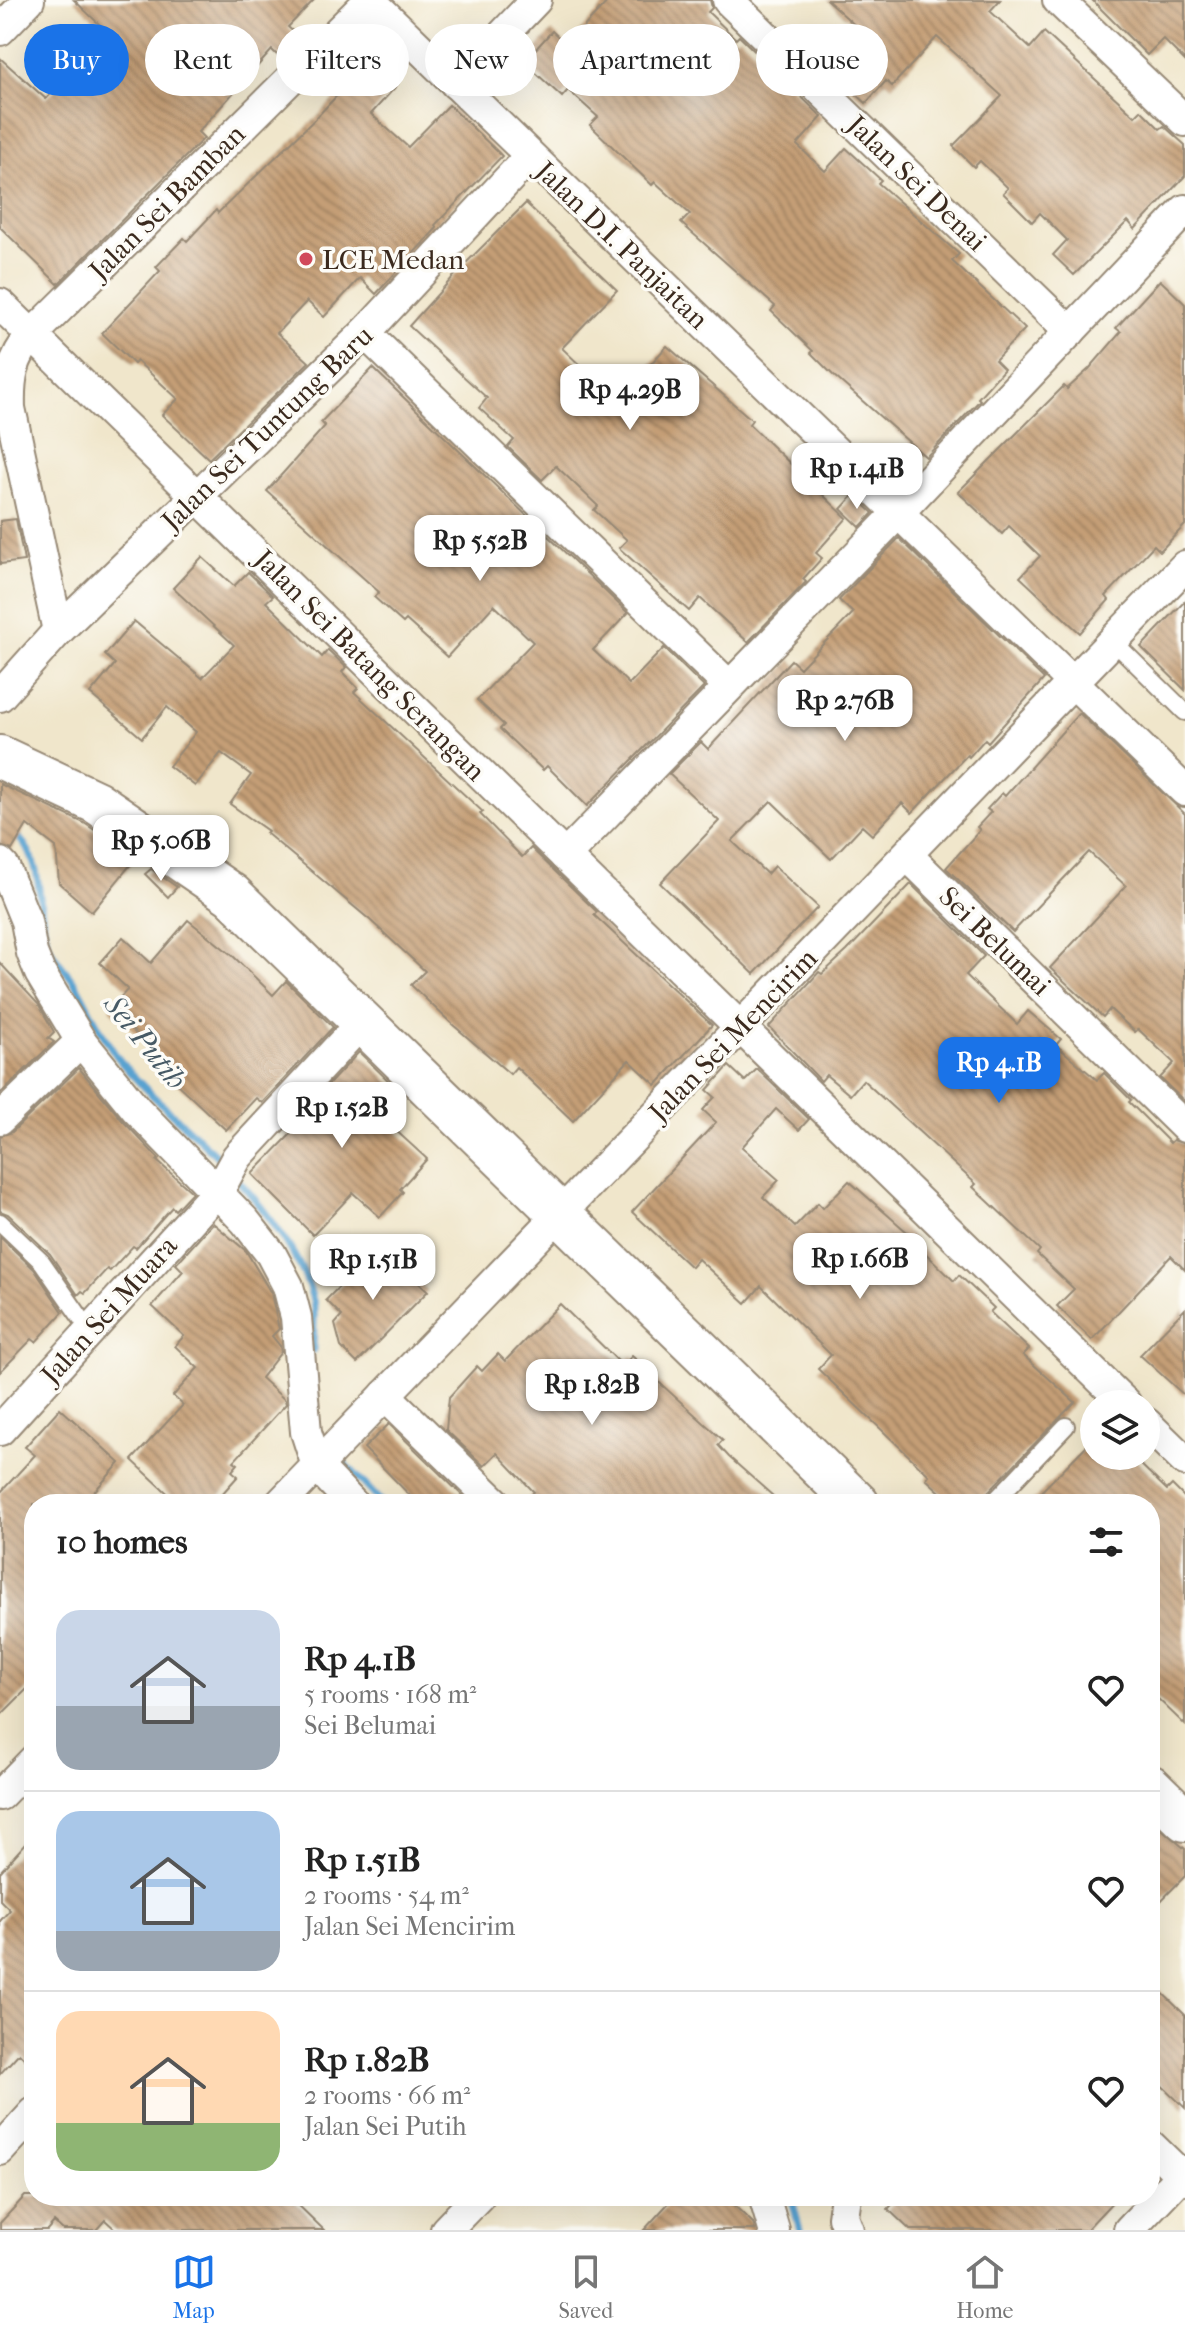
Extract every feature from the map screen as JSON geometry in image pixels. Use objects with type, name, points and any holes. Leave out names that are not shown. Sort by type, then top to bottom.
[{"type":"street","points":[[0,30],[29,0]]},
{"type":"street","name":"Jalan D.I. Panjaitan","points":[[370,0],[425,54]]},
{"type":"street","name":"Jalan Sei Bamban","points":[[58,631],[10,408],[11,373],[15,359],[32,335],[370,0]]},
{"type":"street","points":[[513,24],[536,0]]},
{"type":"street","name":"Jalan Sei Denai","points":[[728,0],[1070,332]]},
{"type":"street","points":[[1058,0],[1185,121]]},
{"type":"street","name":"Jalan D.I. Panjaitan","points":[[468,96],[1185,791]]},
{"type":"street","name":"Jalan Sei Tuntung Baru","points":[[0,696],[58,631],[365,333],[530,156]]},
{"type":"street","points":[[565,856],[898,513],[1185,210]]},
{"type":"street","name":"Jalan Sei Batang Serangan","points":[[0,304],[1112,1390]]},
{"type":"street","points":[[365,333],[729,686]]},
{"type":"street","name":"Jalan Sei Mencirim","points":[[290,1494],[1185,566]]},
{"type":"street","points":[[0,757],[96,802],[232,895],[848,1494]]},
{"type":"street","name":"Sei Belumai","points":[[907,855],[1185,1127]]},
{"type":"street","points":[[0,863],[21,909],[40,973],[81,1041],[136,1109],[218,1189],[271,1254],[288,1286],[296,1317],[306,1432],[319,1464],[344,1494]]},
{"type":"street","name":"Jalan Sei Muara","points":[[0,1430],[218,1189],[237,1157],[363,1021]]},
{"type":"street","points":[[0,1119],[81,1041]]},
{"type":"street","points":[[385,1395],[487,1494]]},
{"type":"street","points":[[1160,1437],[1185,1461]]},
{"type":"street","points":[[0,1795],[24,1770]]},
{"type":"street","points":[[1160,1796],[1185,1820]]},
{"type":"street","points":[[0,2150],[24,2124]]},
{"type":"street","points":[[1160,2154],[1184,2175],[1160,2199]]},
{"type":"street","points":[[446,2230],[469,2206]]},
{"type":"street","points":[[767,2206],[774,2230]]},
{"type":"street","points":[[845,2206],[843,2217],[848,2230]]},
{"type":"street","points":[[1129,2230],[1153,2206]]},
{"type":"lane","points":[[1113,641],[1185,712]]},
{"type":"lane","points":[[0,1222],[42,1262],[90,1331]]},
{"type":"lane","points":[[1001,1494],[1066,1426]]},
{"type":"building","points":[[74,0],[314,0],[291,24],[276,24],[276,54],[272,50],[260,63],[260,24],[145,24],[145,96],[230,96],[198,132],[204,138],[58,284],[0,227],[0,58],[24,79],[24,96],[43,96],[46,99],[49,96],[129,96],[129,24],[99,24]]},
{"type":"building","points":[[609,0],[710,0],[712,8],[708,12],[720,24],[587,24]]},
{"type":"building","points":[[827,0],[1000,0],[990,11],[1030,48],[1044,32],[1135,116],[1141,110],[1160,129],[1164,126],[1185,145],[1185,176],[1135,229],[1128,221],[1074,275],[1053,255],[1067,240],[1040,213],[1032,222],[1003,193],[1008,188],[980,161],[974,167],[953,146],[1002,96],[937,37],[892,86],[888,83],[888,24],[854,24]]},
{"type":"building","points":[[1092,0],[1185,0],[1185,61],[1163,39],[1147,55]]},
{"type":"building","points":[[552,31],[553,89],[537,74],[537,48]]},
{"type":"building","points":[[740,37],[756,53],[756,96],[800,96],[822,117],[797,145],[825,171],[846,148],[881,180],[878,183],[959,254],[952,261],[1025,329],[995,360],[1004,369],[978,398],[980,400],[926,457],[833,375],[771,311],[775,306],[681,223],[690,214],[655,182],[652,185],[590,125],[598,117],[575,96],[740,96]]},
{"type":"building","points":[[337,96],[387,96],[371,114],[408,147],[449,105],[502,156],[435,225],[437,228],[376,294],[360,278],[324,317],[307,301],[277,333],[309,362],[209,459],[162,415],[178,399],[137,361],[134,364],[102,333],[160,271],[156,267],[184,238],[187,241],[216,210],[218,213]]},
{"type":"building","points":[[858,96],[872,96],[866,103]]},
{"type":"building","points":[[526,203],[617,290],[562,348],[586,371],[581,377],[613,406],[667,346],[752,420],[749,424],[847,518],[816,553],[822,558],[803,579],[806,582],[748,642],[700,598],[689,611],[619,548],[627,540],[594,510],[598,506],[556,466],[542,480],[508,447],[514,440],[479,408],[487,398],[409,326]]},
{"type":"building","points":[[1160,280],[1185,304],[1185,525],[1160,551],[1154,545],[1106,596],[1109,600],[1080,633],[1020,577],[1040,556],[1009,526],[1002,534],[958,492],[1064,386],[1067,389],[1089,369],[1121,332],[1116,328]]},
{"type":"building","points":[[373,368],[628,613],[593,650],[629,684],[664,648],[704,687],[587,806],[547,766],[543,770],[500,729],[504,725],[477,700],[533,642],[494,605],[447,657],[406,620],[403,623],[374,597],[379,592],[267,491],[325,426],[321,422]]},
{"type":"building","points":[[854,495],[873,513],[860,527],[841,509]]},
{"type":"building","points":[[16,519],[24,561],[0,564],[0,521]]},
{"type":"building","points":[[899,538],[1044,679],[988,742],[985,739],[969,757],[967,755],[912,813],[902,803],[872,835],[862,826],[831,859],[771,801],[732,841],[767,874],[774,866],[818,907],[754,974],[660,883],[719,821],[669,774],[701,742],[708,749],[791,660],[800,668],[853,613],[839,600]]},
{"type":"building","points":[[202,557],[234,586],[248,572],[273,596],[266,602],[322,657],[328,650],[346,667],[342,672],[358,688],[354,692],[483,812],[480,814],[522,857],[531,848],[597,912],[594,915],[712,1025],[656,1085],[629,1060],[573,1121],[516,1067],[510,1074],[452,1024],[411,985],[425,971],[370,920],[266,833],[268,831],[230,804],[251,775],[221,753],[195,786],[169,766],[196,732],[167,707],[142,738],[90,694],[115,664],[105,655],[134,621],[202,678],[234,645],[173,588]]},
{"type":"building","points":[[1185,601],[1185,690],[1141,647]]},
{"type":"building","points":[[1079,713],[1185,814],[1185,1102],[1160,1078],[1174,1063],[1138,1029],[1135,1032],[1110,1009],[1103,1017],[1050,968],[1126,886],[1089,852],[1013,932],[946,868],[980,830],[977,827],[991,812],[987,809],[1002,793],[1005,796]]},
{"type":"building","points":[[0,784],[84,823],[136,858],[92,912],[59,883],[56,847],[27,825],[12,850],[0,846]]},
{"type":"building","points":[[151,869],[177,887],[168,897],[145,874]]},
{"type":"building","points":[[911,884],[984,956],[966,975],[1017,1024],[1028,1011],[1061,1039],[1056,1045],[1097,1080],[1104,1073],[1170,1143],[1173,1140],[1185,1144],[1185,1270],[1171,1256],[1092,1340],[1057,1306],[1074,1289],[1037,1254],[1040,1250],[973,1187],[976,1184],[863,1080],[850,1095],[826,1075],[821,1081],[769,1027],[819,972],[822,974],[847,951]]},
{"type":"building","points":[[188,920],[233,956],[273,995],[286,981],[333,1027],[262,1103],[256,1098],[226,1130],[176,1083],[181,1077],[110,1009],[128,989],[100,963],[123,937],[151,963]]},
{"type":"building","points":[[0,963],[39,1005],[54,1032],[48,1038],[54,1042],[0,1094]]},
{"type":"building","points":[[359,1052],[402,1094],[381,1117],[427,1159],[380,1217],[353,1193],[313,1235],[252,1174],[293,1132],[288,1128]]},
{"type":"building","points":[[729,1066],[745,1081],[757,1069],[809,1119],[799,1130],[776,1109],[742,1147],[779,1180],[763,1197],[795,1227],[818,1203],[823,1208],[849,1181],[915,1239],[913,1241],[954,1281],[959,1275],[994,1308],[990,1312],[1029,1349],[1023,1355],[1075,1402],[986,1494],[942,1494],[926,1479],[929,1475],[818,1369],[831,1355],[761,1286],[746,1303],[698,1259],[691,1267],[632,1212],[716,1122],[703,1110],[715,1097],[707,1090]]},
{"type":"building","points":[[79,1068],[159,1159],[157,1161],[192,1192],[175,1210],[172,1207],[136,1248],[133,1246],[110,1271],[107,1269],[85,1293],[82,1291],[78,1295],[50,1254],[8,1214],[0,1211],[0,1136],[12,1132]]},
{"type":"building","points":[[213,1223],[246,1251],[271,1293],[279,1329],[272,1336],[281,1352],[261,1378],[286,1404],[234,1461],[238,1464],[232,1471],[238,1476],[222,1494],[168,1494],[132,1460],[183,1405],[173,1396],[198,1368],[175,1346],[184,1336],[152,1306],[183,1271],[176,1264]]},
{"type":"building","points":[[0,1237],[34,1269],[63,1312],[36,1342],[32,1339],[0,1372]]},
{"type":"building","points":[[380,1245],[428,1291],[357,1363],[341,1347],[335,1324],[342,1316],[326,1300]]},
{"type":"building","points":[[560,1304],[623,1366],[632,1356],[723,1440],[718,1445],[771,1494],[532,1494],[534,1492],[497,1453],[484,1466],[446,1430],[449,1397],[477,1366],[482,1371],[498,1354],[505,1361]]},
{"type":"building","points":[[1185,1309],[1185,1396],[1140,1355]]},
{"type":"building","points":[[60,1408],[120,1463],[92,1494],[24,1494],[24,1692],[0,1716],[0,1493],[35,1455],[25,1447]]},
{"type":"building","points":[[389,1424],[461,1494],[408,1494],[364,1448]]},
{"type":"building","points":[[1080,1452],[1080,1470],[1146,1470],[1167,1490],[1172,1485],[1185,1498],[1185,1725],[1160,1701],[1160,1494],[1039,1494]]},
{"type":"building","points":[[1160,1828],[1185,1849],[1185,1876],[1160,1902]]},
{"type":"building","points":[[24,1845],[24,2058],[19,2053],[0,2074],[0,1921],[10,1910],[0,1900],[0,1872]]},
{"type":"building","points":[[1160,1991],[1185,2015],[1185,2108],[1160,2084]]},
{"type":"building","points":[[24,2197],[24,2206],[299,2206],[324,2230],[116,2230],[105,2220],[96,2230],[63,2230],[54,2222],[47,2230],[0,2230],[0,2223]]},
{"type":"building","points":[[666,2206],[735,2206],[753,2223],[755,2230],[644,2230]]},
{"type":"building","points":[[891,2206],[1109,2206],[1086,2230],[910,2230],[888,2209]]},
{"type":"waterway","name":"Sei Putih","points":[[19,838],[34,862],[50,948],[78,988],[109,1044],[146,1089],[225,1165]]},
{"type":"waterway","name":"Sei Putih","points":[[236,1178],[270,1219],[308,1284],[314,1306],[313,1350]]},
{"type":"waterway","name":"Sei Putih","points":[[338,1456],[374,1494]]},
{"type":"waterway","name":"Sei Putih","points":[[794,2206],[800,2230]]},
{"type":"place","name":"LCE Medan","points":[[306,259]]}]
